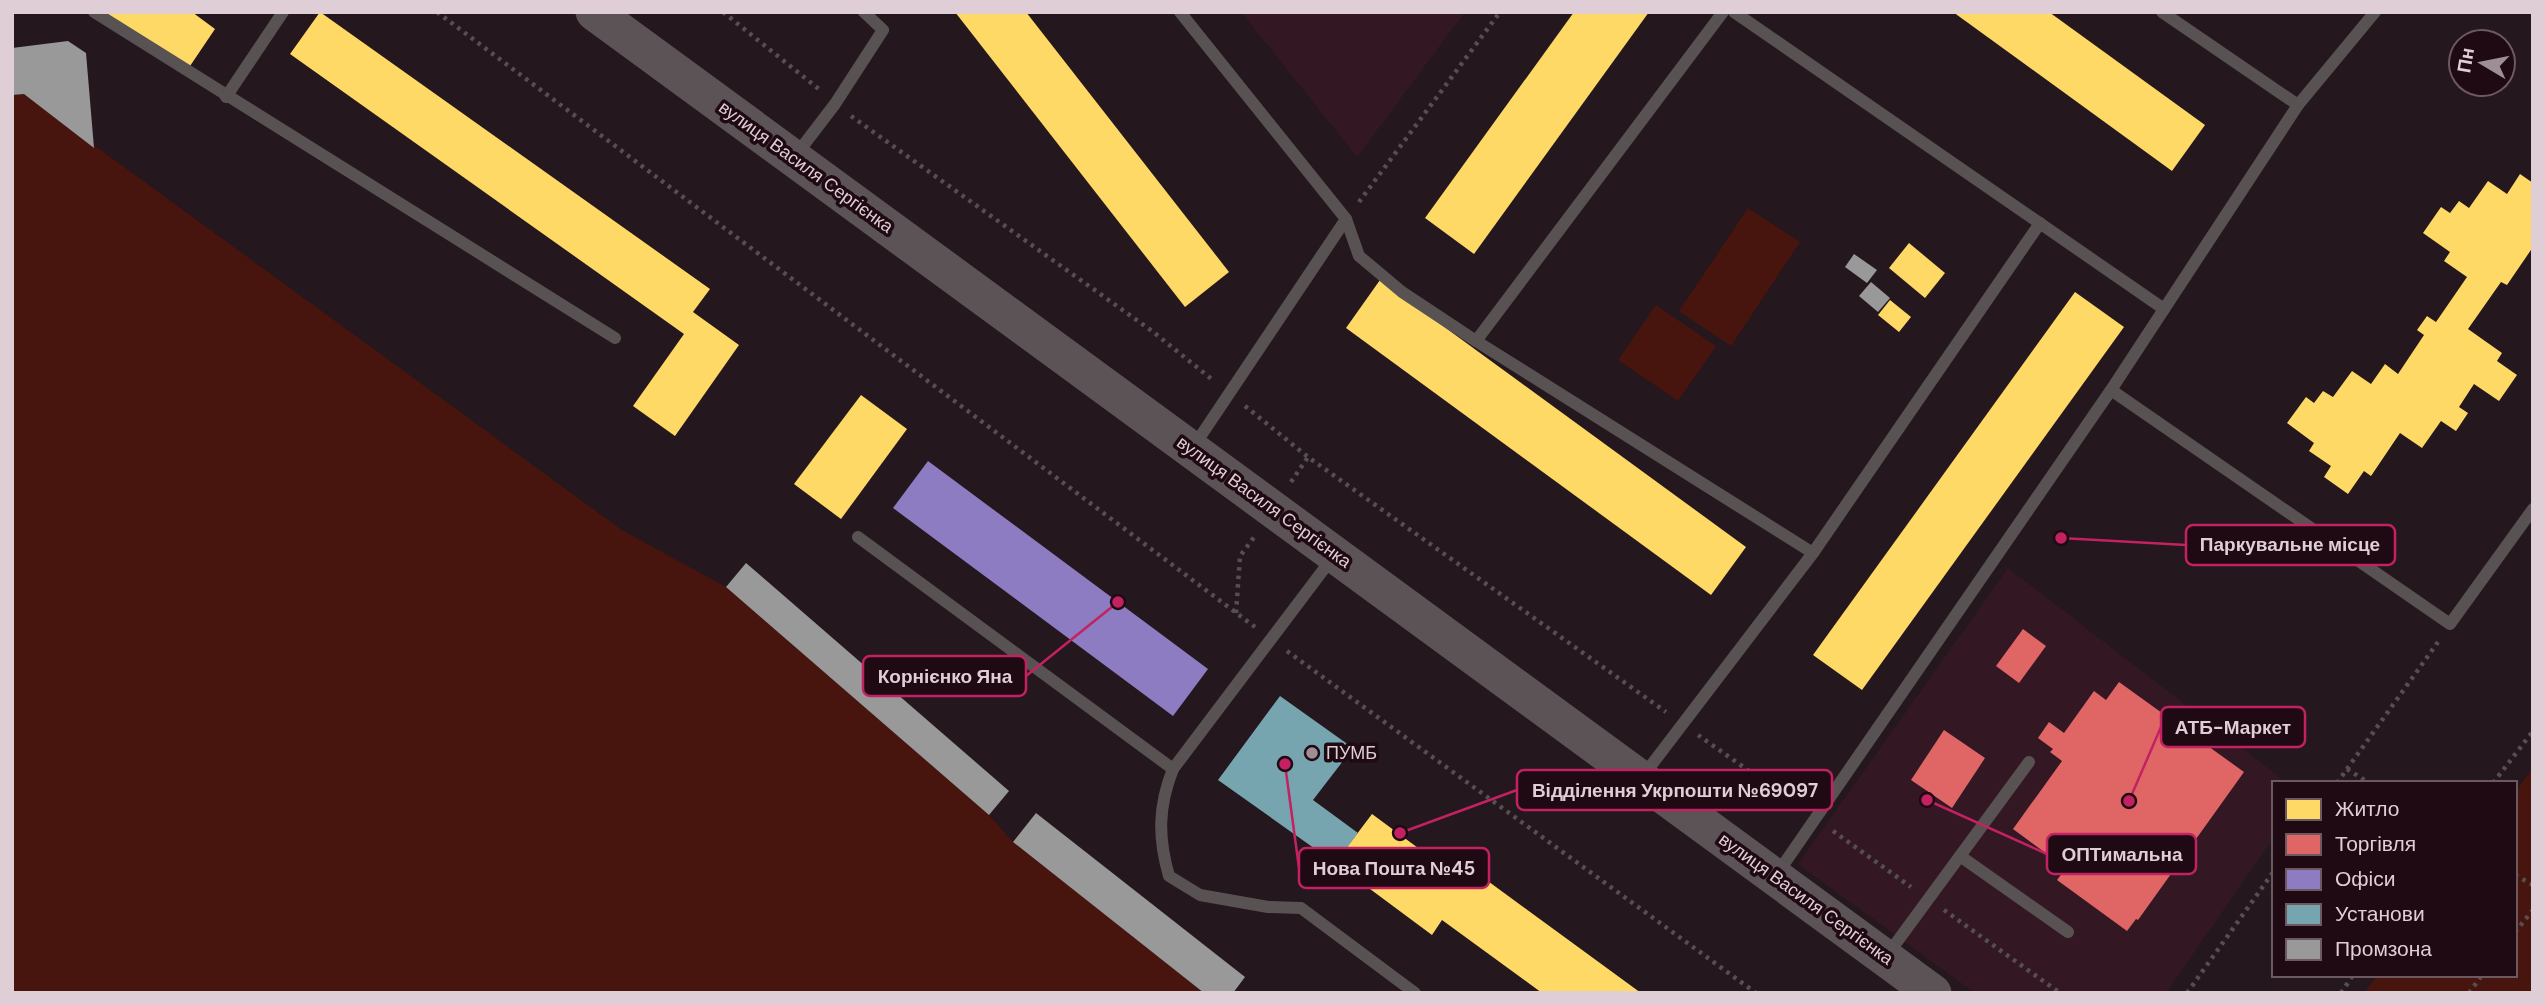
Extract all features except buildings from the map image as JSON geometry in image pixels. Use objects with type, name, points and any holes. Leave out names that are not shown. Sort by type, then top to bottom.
[{"type":"main road","name":"вулиця Василя Сергієнка","points":[[594,12],[1933,993]]},
{"type":"lane","points":[[94,12],[615,338]]},
{"type":"lane","points":[[226,97],[283,12]]},
{"type":"lane","points":[[794,158],[835,104],[883,30],[864,12]]},
{"type":"lane","points":[[1180,12],[1346,219],[1359,256],[1402,292],[1476,341],[1813,553]]},
{"type":"lane","points":[[1476,341],[1723,12]]},
{"type":"lane","points":[[1734,12],[2164,309]]},
{"type":"lane","points":[[2162,12],[2298,105]]},
{"type":"lane","points":[[1775,877],[2111,390],[2298,105],[2375,12]]},
{"type":"lane","points":[[1192,449],[1346,219]]},
{"type":"lane","points":[[1642,778],[1813,553],[2040,223]]},
{"type":"lane","points":[[2111,390],[2451,624],[2533,509]]},
{"type":"lane","points":[[858,537],[1173,769]]},
{"type":"lane","points":[[1335,554],[1173,769],[1163,795],[1159,824],[1161,850],[1169,876],[1200,895],[1268,908],[1301,908],[1415,993]]},
{"type":"lane","points":[[1885,957],[2029,762]]},
{"type":"lane","points":[[1960,856],[2068,932]]},
{"type":"path","points":[[437,12],[1272,639],[1756,993]]},
{"type":"path","points":[[723,12],[799,70],[835,104],[1152,331],[1308,457]]},
{"type":"path","points":[[1346,219],[1500,12]]},
{"type":"path","points":[[2338,781],[2451,624]]},
{"type":"path","points":[[2495,781],[2533,731]]},
{"type":"path","points":[[2347,769],[2366,781]]},
{"type":"path","points":[[2186,993],[2272,874]]},
{"type":"path","points":[[2517,876],[2533,886]]},
{"type":"path","points":[[2517,930],[2533,910]]},
{"type":"path","points":[[2341,993],[2352,977]]},
{"type":"path","points":[[2469,993],[2481,977]]},
{"type":"shaded area","points":[[1241,12],[1465,12],[1357,157]]},
{"type":"shaded area","points":[[24,94],[622,530],[726,587],[989,815],[1013,842],[1204,993],[12,993],[12,95]]},
{"type":"shaded area","points":[[1748,208],[1800,242],[1731,346],[1679,311]]},
{"type":"shaded area","points":[[1656,305],[1716,346],[1678,401],[1618,360]]},
{"type":"shaded area","points":[[2008,568],[2284,781],[2272,781],[2272,840],[2166,993],[1975,993],[1798,864]]},
{"type":"shaded area","points":[[2533,768],[2533,993],[2364,993],[2376,977],[2517,977],[2517,789]]},
{"type":"place","name":"Паркувальне місце","points":[[2061,538]]},
{"type":"place","name":"Корнієнко Яна","points":[[1118,602]]},
{"type":"place","name":"ПУМБ","points":[[1312,753]]},
{"type":"place","name":"Нова Пошта №45","points":[[1285,764]]},
{"type":"place","name":"ОПТимальна","points":[[1927,800]]},
{"type":"place","name":"АТБ-Маркет","points":[[2129,801]]},
{"type":"place","name":"Відділення Укрпошти №69097","points":[[1400,833]]}]
